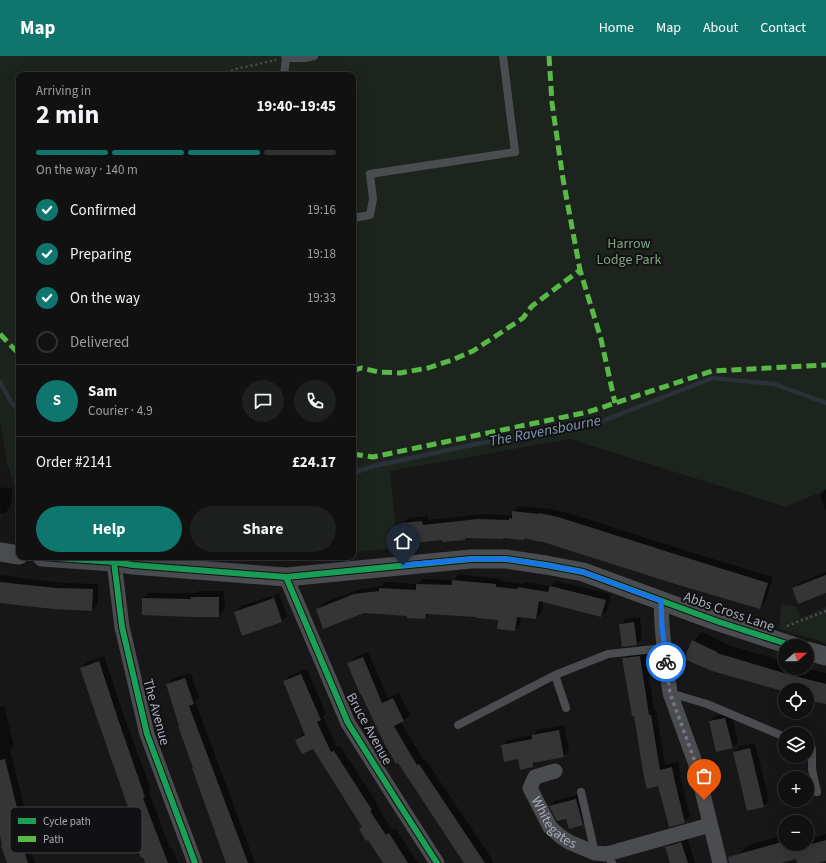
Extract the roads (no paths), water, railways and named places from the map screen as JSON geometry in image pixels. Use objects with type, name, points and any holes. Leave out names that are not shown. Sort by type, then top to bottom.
[{"type":"street","points":[[0,552],[16,555]]},
{"type":"street","name":"Abbs Cross Lane","points":[[85,560],[286,577],[457,560],[506,559],[583,572],[778,641]]},
{"type":"street","name":"The Avenue","points":[[114,562],[122,627],[147,734],[195,863]]},
{"type":"street","name":"Bruce Avenue","points":[[286,577],[348,722],[438,863]]},
{"type":"street","points":[[661,601],[664,648],[670,693],[695,762],[720,863]]},
{"type":"street","points":[[814,652],[826,656]]},
{"type":"street","name":"Whitegates","points":[[555,771],[535,777],[530,788],[550,827],[569,842],[605,857]]},
{"type":"street","points":[[605,857],[710,825]]},
{"type":"lane","points":[[284,72],[285,57],[305,58],[314,56]]},
{"type":"lane","points":[[356,217],[370,215],[373,199],[370,174],[515,152],[503,56]]},
{"type":"lane","points":[[458,725],[556,675],[608,654],[664,648]]},
{"type":"lane","points":[[556,675],[566,708]]},
{"type":"lane","points":[[670,693],[707,704],[778,734]]},
{"type":"lane","points":[[812,763],[817,792]]},
{"type":"lane","points":[[581,792],[605,857]]},
{"type":"waterway","name":"The Ravensbourne","points":[[356,472],[374,466],[481,443],[595,424],[712,378],[774,384],[826,403]]},
{"type":"waterway","name":"The Ravensbourne","points":[[0,382],[11,402],[16,408]]},
{"type":"park label","name":"Harrow Lodge Park","points":[[629,252]]}]
